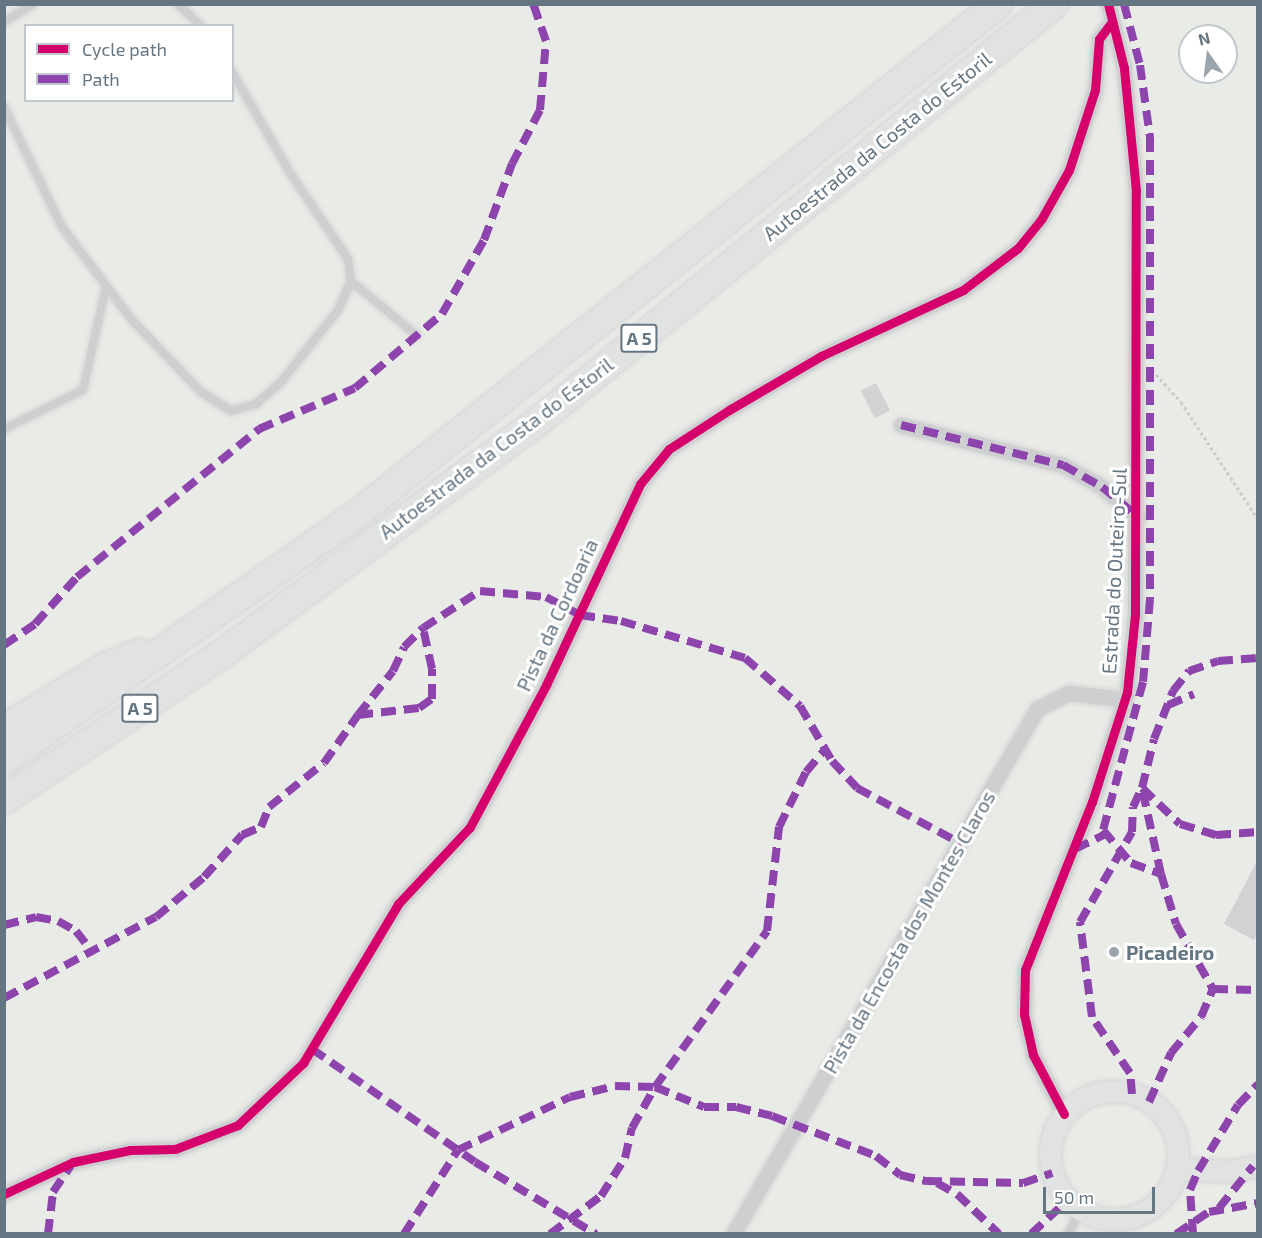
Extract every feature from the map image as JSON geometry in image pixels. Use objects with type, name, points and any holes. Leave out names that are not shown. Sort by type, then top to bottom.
[{"type":"highway","name":"Autoestrada da Costa do Estoril","points":[[4,760],[354,516],[517,390],[997,4]]},
{"type":"highway","name":"Autoestrada da Costa do Estoril","points":[[4,799],[222,653],[538,420],[1050,7]]},
{"type":"highway","points":[[4,728],[104,667],[192,630]]},
{"type":"highway","points":[[4,810],[58,762]]},
{"type":"street","name":"Estrada do Outeiro-Sul","points":[[1064,1114],[1033,1055],[1024,1014],[1025,970],[1092,802],[1124,699],[1135,614],[1138,517],[1135,159],[1124,68],[1108,4]]},
{"type":"street","name":"Pista da Cordoaria","points":[[4,1194],[73,1162],[130,1150],[174,1149],[238,1125],[303,1063],[398,904],[470,826],[546,685],[640,484],[669,449],[729,410],[821,356],[963,290],[1018,248],[1042,218],[1069,170],[1095,90],[1099,39],[1112,22]]},
{"type":"street","points":[[901,425],[1063,465],[1102,487],[1138,517]]},
{"type":"street","name":"Pista da Encosta dos Montes Claros","points":[[733,1233],[1037,709],[1068,693],[1124,699]]},
{"type":"street","points":[[1123,1092],[1149,1102],[1170,1124],[1177,1146],[1176,1169],[1163,1195],[1139,1214],[1100,1218],[1082,1210],[1068,1200],[1052,1173],[1051,1142],[1064,1114],[1095,1094],[1123,1092]]},
{"type":"street","points":[[1176,1169],[1233,1171],[1257,1165]]},
{"type":"lane","points":[[4,22],[33,4]]},
{"type":"lane","points":[[178,4],[199,24]]},
{"type":"lane","points":[[4,107],[62,227],[106,286],[201,392],[231,411],[256,404],[281,382],[338,310],[351,281],[348,259],[292,176],[234,75]]},
{"type":"lane","points":[[351,281],[416,335]]},
{"type":"lane","points":[[4,429],[83,390],[106,286]]},
{"type":"lane","points":[[1068,1233],[1082,1210]]},
{"type":"path","points":[[1152,370],[1181,402],[1257,519]]},
{"type":"shaded area","points":[[4,5],[1257,5],[1257,1233],[5,1233]]},
{"type":"building","points":[[876,383],[890,411],[875,418],[861,391]]},
{"type":"building","points":[[1257,861],[1257,934],[1254,940],[1224,924]]},
{"type":"marked path","points":[[4,645],[35,624],[77,577],[259,429],[355,388],[442,314],[484,240],[512,164],[540,110],[546,41],[533,4]]},
{"type":"marked path","points":[[1124,4],[1140,65],[1150,137],[1150,599],[1143,682],[1103,830],[1131,863],[1161,874],[1176,924],[1213,989]]},
{"type":"marked path","points":[[901,425],[1063,465],[1102,487],[1137,516]]},
{"type":"marked path","points":[[4,998],[156,917],[204,877],[242,835],[261,827],[269,807],[324,763],[358,715],[419,708],[432,699],[432,669],[423,628],[480,591],[546,597],[580,615],[621,621],[745,658],[800,706],[832,761],[857,788],[962,844]]},
{"type":"marked path","points":[[358,715],[393,671],[404,647],[423,628]]},
{"type":"marked path","points":[[1161,874],[1142,788],[1154,739],[1173,691],[1189,671],[1218,661],[1258,658]]},
{"type":"marked path","points":[[1168,705],[1194,694]]},
{"type":"marked path","points":[[550,1234],[601,1196],[625,1158],[632,1128],[655,1087],[767,931],[779,827],[806,772],[825,749]]},
{"type":"marked path","points":[[1132,1094],[1130,1073],[1092,1017],[1080,922],[1132,832],[1133,807],[1142,788],[1180,824],[1216,835],[1258,832]]},
{"type":"marked path","points":[[1075,849],[1104,835]]},
{"type":"marked path","points":[[4,925],[36,917],[58,921],[76,931],[93,953]]},
{"type":"marked path","points":[[1213,989],[1258,990]]},
{"type":"marked path","points":[[1149,1102],[1171,1053],[1201,1017],[1213,989]]},
{"type":"marked path","points":[[312,1049],[475,1162],[596,1234]]},
{"type":"marked path","points":[[1193,1234],[1190,1190],[1198,1171],[1238,1105],[1258,1084]]},
{"type":"marked path","points":[[404,1234],[458,1150],[570,1097],[615,1086],[655,1087],[704,1107],[736,1107],[772,1116],[876,1156],[900,1175],[927,1181],[1023,1183],[1052,1173]]},
{"type":"marked path","points":[[48,1234],[53,1192],[71,1165]]},
{"type":"marked path","points":[[1219,1208],[1253,1166]]},
{"type":"marked path","points":[[937,1183],[957,1194],[999,1234]]},
{"type":"marked path","points":[[1031,1234],[1068,1200]]},
{"type":"marked path","points":[[1176,1234],[1209,1212],[1258,1203]]},
{"type":"cycle path","points":[[1064,1114],[1033,1055],[1024,1014],[1025,970],[1092,802],[1127,692],[1135,614],[1136,191],[1124,68],[1108,4]]},
{"type":"cycle path","points":[[4,1194],[73,1162],[130,1150],[175,1149],[238,1125],[303,1063],[398,904],[470,827],[546,685],[640,484],[669,449],[729,410],[821,356],[963,290],[1018,248],[1042,218],[1069,170],[1095,90],[1099,39],[1112,22]]},
{"type":"place","name":"Picadeiro","points":[[1114,952]]}]
